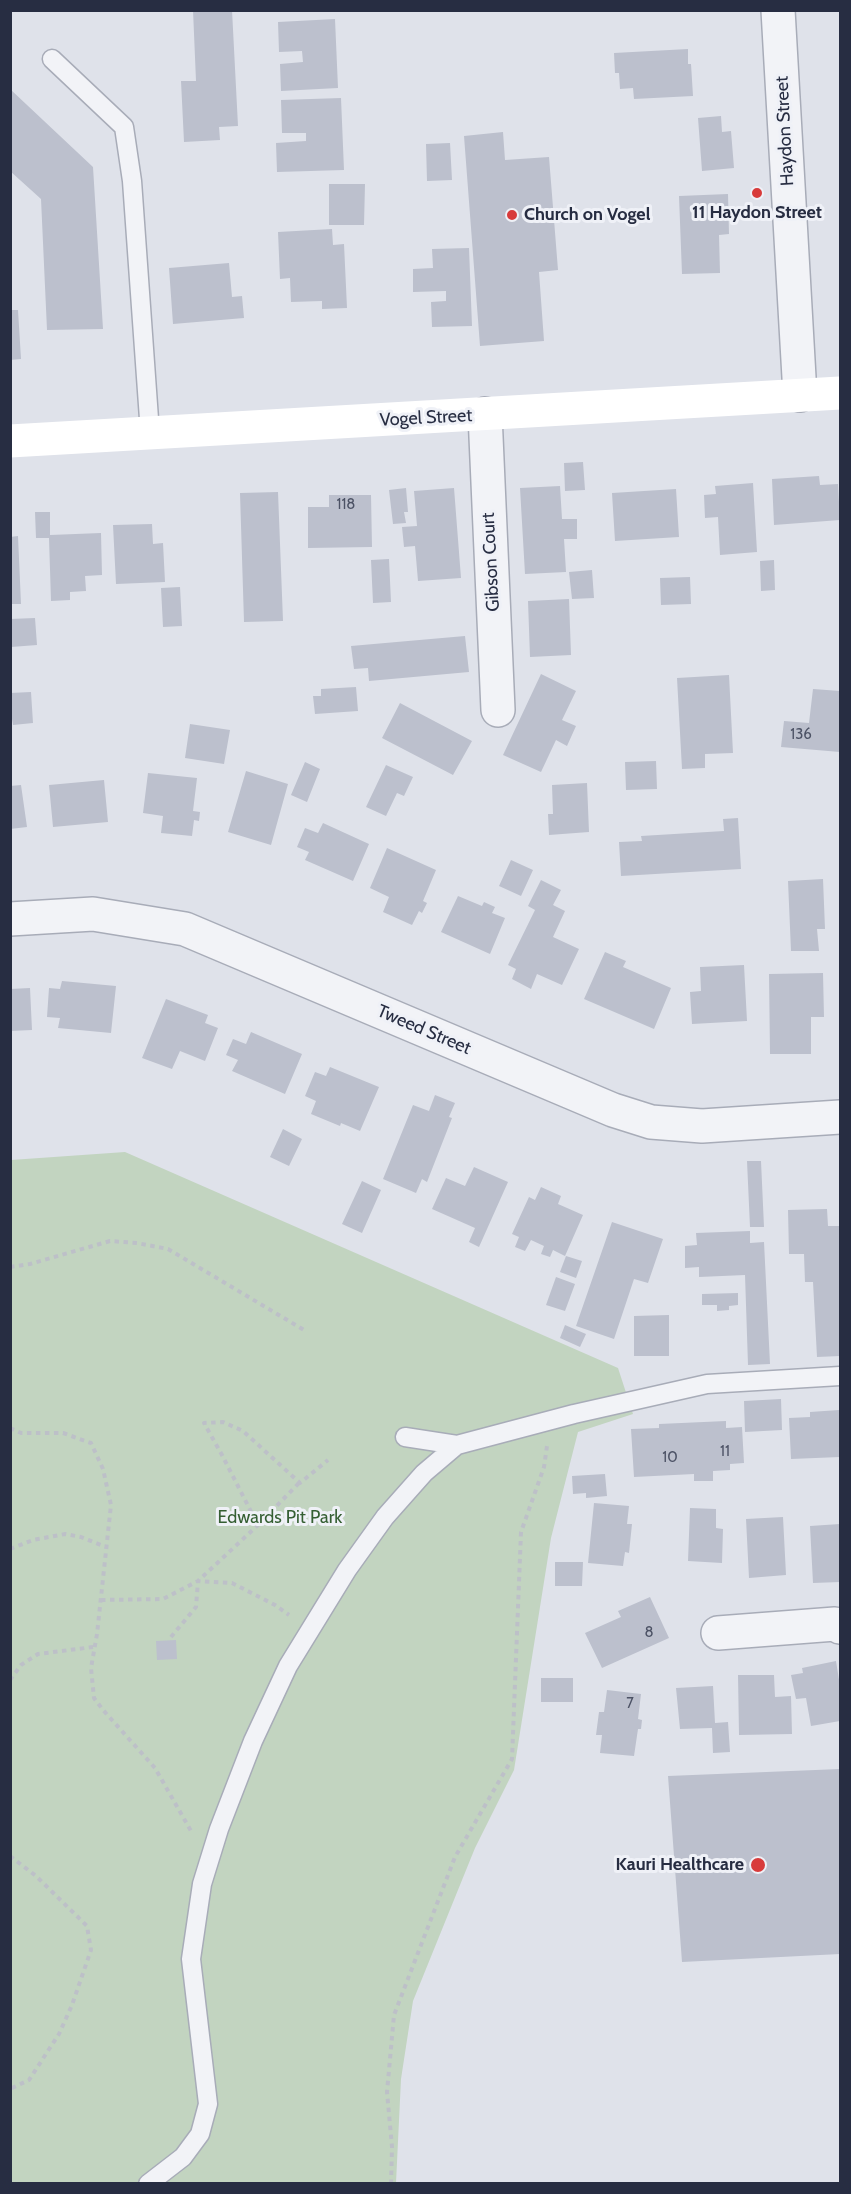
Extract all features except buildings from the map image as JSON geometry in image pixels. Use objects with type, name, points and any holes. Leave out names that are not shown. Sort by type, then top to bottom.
[{"type":"main road","name":"Vogel Street","points":[[10,441],[840,393]]},
{"type":"street","name":"Haydon Street","points":[[778,10],[800,395]]},
{"type":"street","name":"Gibson Court","points":[[485,414],[498,710]]},
{"type":"street","name":"Tweed Street","points":[[10,919],[93,914],[185,929],[613,1110],[651,1122],[702,1126],[840,1117]]},
{"type":"street","points":[[718,1633],[835,1624],[840,1627]]},
{"type":"lane","points":[[52,59],[124,127],[132,181],[150,433]]},
{"type":"lane","points":[[405,1437],[457,1445],[707,1384],[840,1376]]},
{"type":"lane","points":[[148,2184],[183,2157],[200,2134],[208,2104],[191,1959],[202,1884],[219,1829],[253,1741],[288,1666],[347,1570],[385,1517],[424,1473],[457,1445]]},
{"type":"path","points":[[10,1267],[30,1264],[110,1241],[168,1249],[304,1330]]},
{"type":"path","points":[[258,1526],[204,1423],[223,1422],[243,1431],[300,1483]]},
{"type":"path","points":[[391,2184],[392,2147],[387,2092],[394,2015],[455,1857],[512,1759],[521,1532],[544,1467],[548,1440],[545,1422]]},
{"type":"path","points":[[10,1428],[21,1433],[63,1433],[90,1443],[104,1469],[111,1505],[97,1634],[91,1668],[94,1698],[155,1768],[193,1835]]},
{"type":"path","points":[[101,1600],[163,1599],[198,1581],[258,1526],[300,1483],[328,1460]]},
{"type":"path","points":[[10,1549],[33,1540],[65,1534],[81,1537],[106,1547]]},
{"type":"path","points":[[198,1581],[232,1583],[275,1605],[309,1631]]},
{"type":"path","points":[[171,1637],[196,1607],[198,1581]]},
{"type":"path","points":[[10,1680],[21,1665],[38,1654],[93,1647]]},
{"type":"path","points":[[10,1856],[36,1876],[87,1926],[91,1950],[72,2005],[59,2034],[29,2080],[10,2089]]},
{"type":"green space","name":"Edwards Pit Park","points":[[125,1152],[618,1368],[633,1414],[578,1432],[551,1538],[514,1770],[475,1848],[413,2001],[401,2079],[396,2183],[11,2184],[11,1160]]},
{"type":"place","name":"11 Haydon Street","points":[[757,193]]},
{"type":"place","name":"Church on Vogel","points":[[512,215]]},
{"type":"place","name":"Kauri Healthcare","points":[[758,1865]]}]
